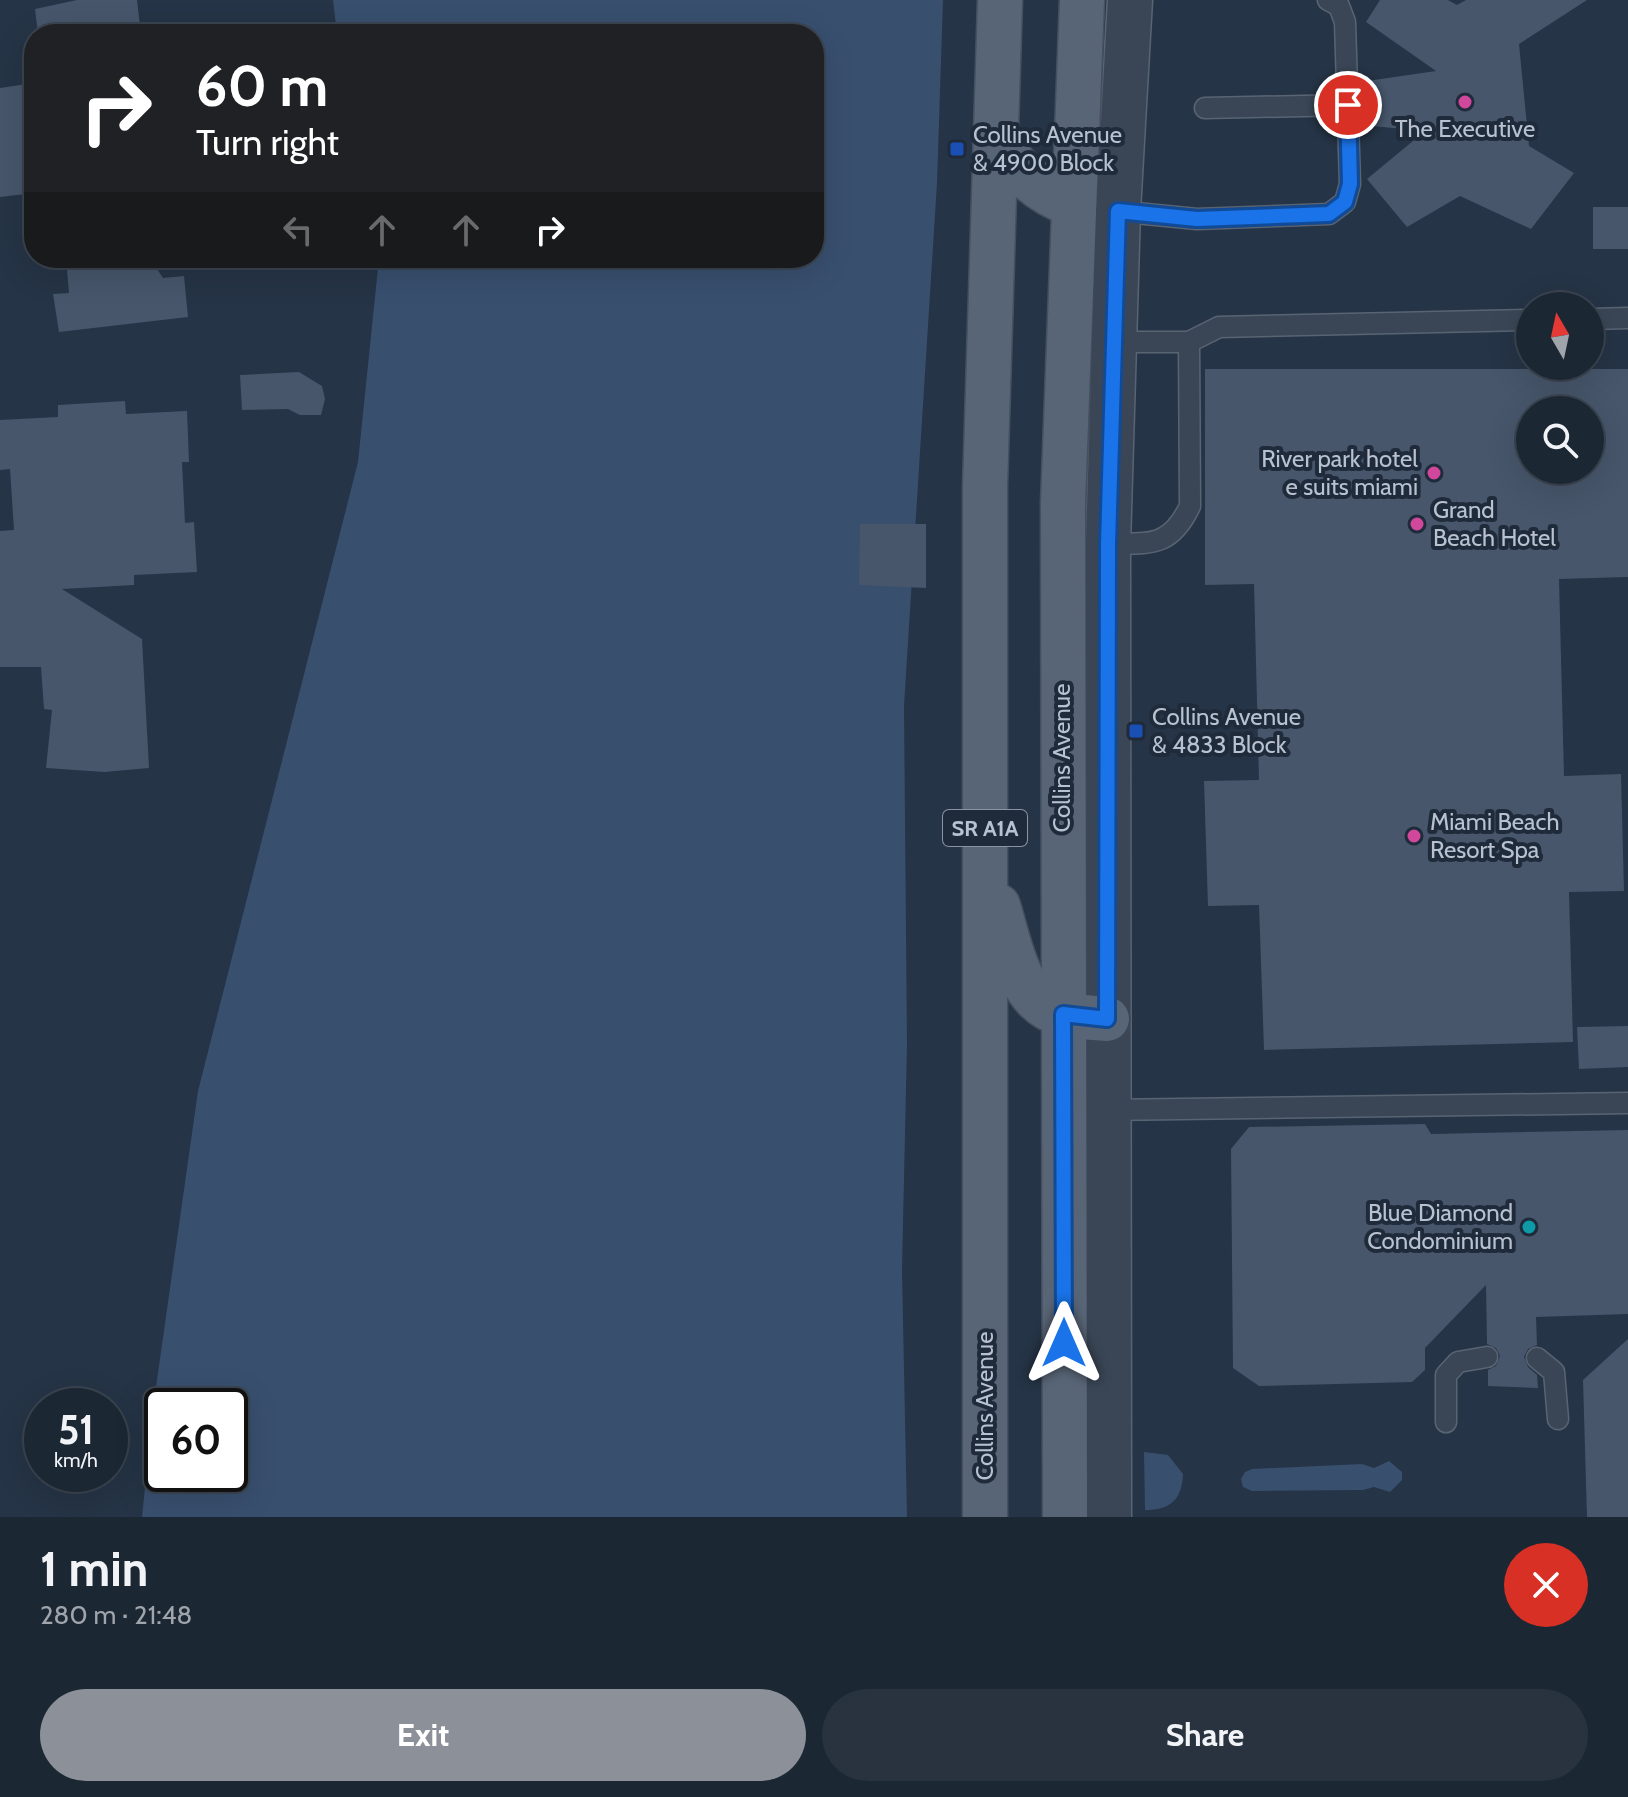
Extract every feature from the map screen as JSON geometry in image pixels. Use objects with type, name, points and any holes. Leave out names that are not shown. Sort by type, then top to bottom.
[{"type":"main road","name":"Collins Avenue","points":[[985,1517],[985,487],[1000,0]]},
{"type":"main road","name":"Collins Avenue","points":[[1065,1517],[1063,503],[1082,0]]},
{"type":"main road","points":[[996,140],[1021,174],[1038,189],[1074,205]]},
{"type":"main road","points":[[985,870],[1027,989],[1037,1001],[1063,1014],[1107,1019]]},
{"type":"street","points":[[1109,1517],[1106,1110],[1108,544],[1118,211],[1130,0]]},
{"type":"lane","points":[[1074,205],[1197,219],[1329,214],[1345,202],[1350,184],[1345,22],[1339,6],[1328,0]]},
{"type":"lane","points":[[1205,108],[1348,105]]},
{"type":"lane","points":[[1604,319],[1628,318]]},
{"type":"lane","points":[[1113,342],[1189,342],[1219,327],[1516,320]]},
{"type":"lane","points":[[1108,544],[1158,542],[1179,528],[1190,506],[1189,342]]},
{"type":"lane","points":[[1106,1110],[1628,1103]]},
{"type":"lane","points":[[1446,1422],[1446,1375],[1458,1362],[1487,1357]]},
{"type":"lane","points":[[1537,1358],[1554,1372],[1558,1419]]},
{"type":"water","points":[[333,0],[943,0],[937,183],[904,706],[907,1044],[902,1269],[907,1517],[142,1517],[145,1492],[248,1492],[248,1388],[156,1388],[198,1091],[358,462],[378,268],[824,268],[824,24],[336,24]]},
{"type":"water","points":[[1144,1452],[1168,1455],[1183,1474],[1177,1497],[1161,1508],[1145,1510]]},
{"type":"water","points":[[1389,1461],[1402,1472],[1402,1480],[1390,1492],[1374,1487],[1363,1490],[1252,1491],[1243,1487],[1241,1479],[1245,1472],[1252,1469],[1362,1464],[1374,1468]]},
{"type":"building","points":[[77,0],[137,0],[140,24],[37,24],[35,9]]},
{"type":"building","name":"The Executive","points":[[1380,0],[1448,0],[1457,5],[1466,0],[1587,0],[1519,44],[1529,146],[1574,173],[1531,229],[1460,196],[1407,227],[1367,179],[1425,131],[1361,125],[1360,82],[1436,71],[1366,22]]},
{"type":"building","points":[[24,84],[24,194],[0,197],[0,88]]},
{"type":"building","points":[[1593,207],[1628,207],[1628,249],[1593,249]]},
{"type":"building","points":[[67,268],[156,268],[163,278],[184,276],[188,317],[59,332],[53,294],[69,293]]},
{"type":"building","name":"Miami Beach Resort Spa","points":[[1205,369],[1516,369],[1516,380],[1604,380],[1604,369],[1628,369],[1628,577],[1559,579],[1564,776],[1621,774],[1624,891],[1569,892],[1573,1042],[1264,1050],[1259,905],[1208,906],[1204,781],[1259,780],[1254,584],[1205,585]]},
{"type":"building","points":[[299,372],[322,386],[325,399],[321,415],[300,415],[288,409],[242,410],[240,375]]},
{"type":"building","points":[[125,401],[126,414],[187,411],[189,462],[182,462],[185,523],[194,522],[197,572],[134,575],[134,585],[62,589],[142,639],[149,768],[104,772],[46,768],[52,710],[44,709],[41,667],[0,667],[0,531],[14,530],[10,469],[0,470],[0,420],[58,417],[58,405]]},
{"type":"building","points":[[860,524],[926,524],[926,588],[859,585]]},
{"type":"building","points":[[1628,1026],[1628,1067],[1579,1069],[1577,1027]]},
{"type":"building","points":[[1425,1124],[1431,1134],[1628,1130],[1628,1314],[1536,1317],[1537,1345],[1528,1349],[1524,1357],[1528,1367],[1537,1375],[1538,1388],[1488,1386],[1488,1370],[1496,1366],[1500,1356],[1496,1348],[1487,1344],[1486,1285],[1425,1348],[1425,1370],[1412,1382],[1259,1386],[1233,1368],[1231,1149],[1249,1127]]},
{"type":"building","points":[[1628,1339],[1628,1517],[1587,1517],[1583,1380]]},
{"type":"place","name":"The Executive","points":[[1465,102]]},
{"type":"place","name":"Collins Avenue & 4900 Block","points":[[957,149]]},
{"type":"place","name":"River park hotel e suits miami","points":[[1434,473]]},
{"type":"place","name":"Grand Beach Hotel","points":[[1417,524]]},
{"type":"place","name":"Collins Avenue & 4833 Block","points":[[1136,731]]},
{"type":"place","name":"Miami Beach Resort Spa","points":[[1414,836]]},
{"type":"place","name":"Blue Diamond Condominium","points":[[1529,1227]]},
{"type":"route","points":[[1064,1343],[1063,1014],[1107,1019],[1108,544],[1118,211],[1197,219],[1329,214],[1345,202],[1350,184],[1348,105]]}]
